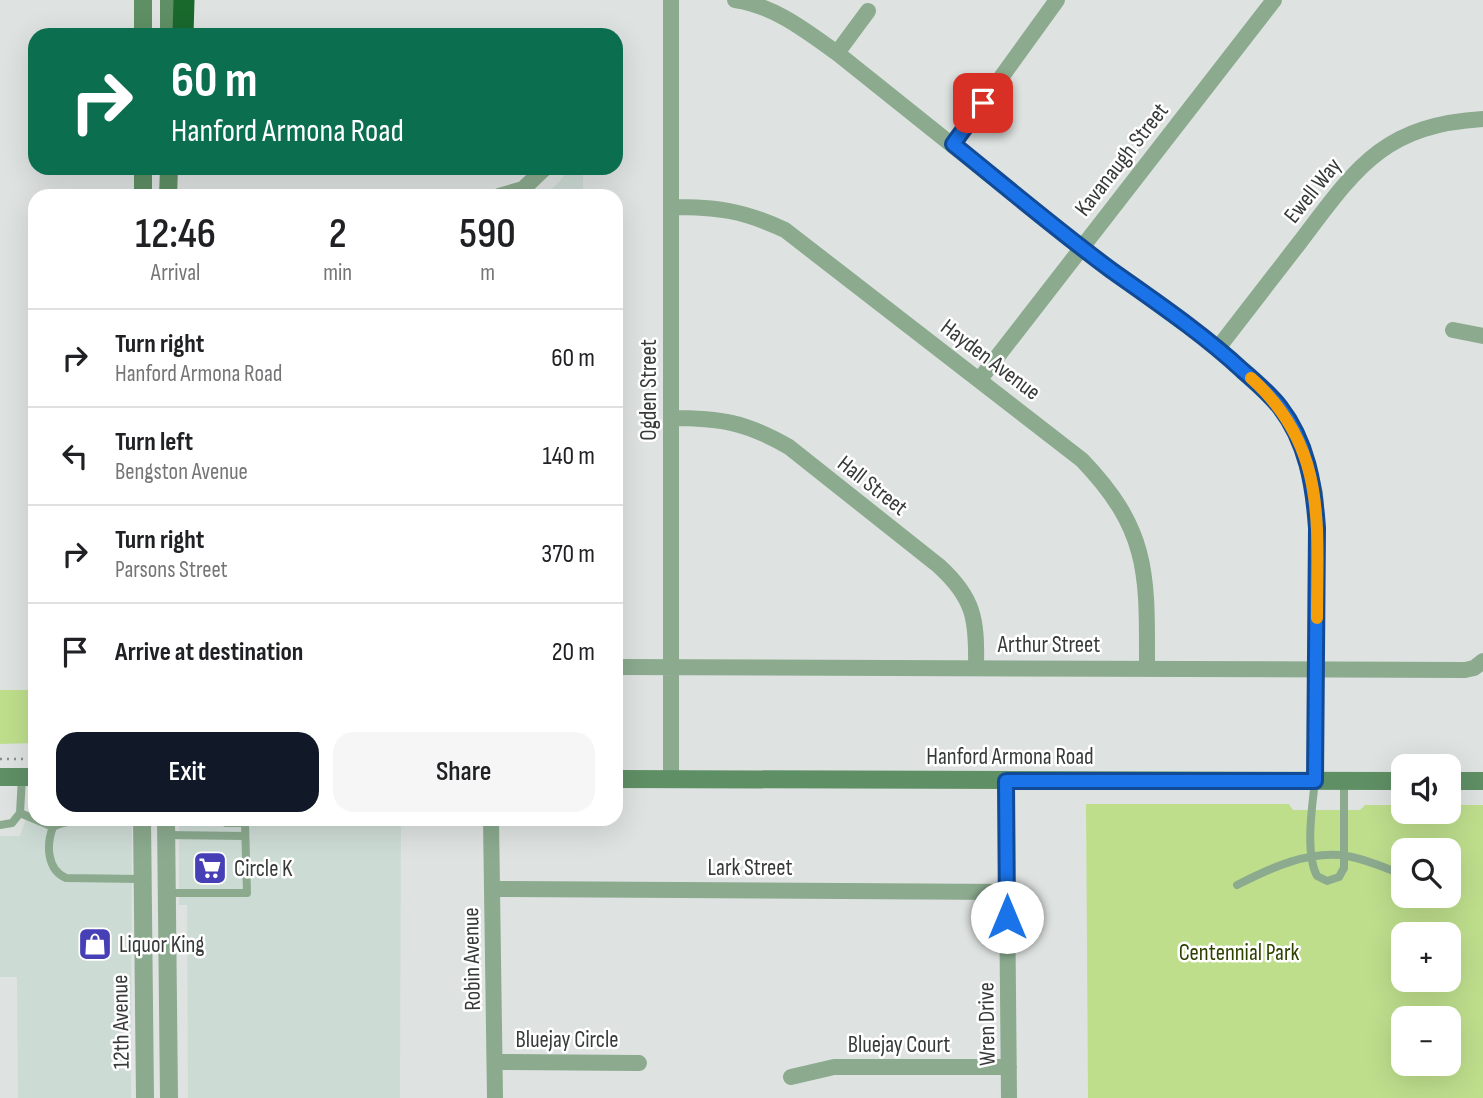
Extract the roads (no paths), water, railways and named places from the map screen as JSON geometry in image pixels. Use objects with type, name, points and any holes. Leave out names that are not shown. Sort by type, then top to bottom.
[{"type":"highway","points":[[183,28],[184,0]]},
{"type":"main road","points":[[143,0],[143,28]]},
{"type":"main road","points":[[169,0],[169,28]]},
{"type":"main road","points":[[0,777],[28,777]]},
{"type":"main road","name":"Hanford Armona Road","points":[[623,779],[1391,781]]},
{"type":"main road","points":[[1461,781],[1483,781]]},
{"type":"street","name":"Ogden Street","points":[[671,0],[671,780]]},
{"type":"street","points":[[735,0],[780,15],[838,54],[1082,248],[1218,348],[1282,409],[1306,456],[1315,493],[1315,781]]},
{"type":"street","points":[[953,144],[1057,0]]},
{"type":"street","name":"Kavanaugh Street","points":[[980,379],[1274,0]]},
{"type":"street","points":[[838,54],[868,11]]},
{"type":"street","name":"Ewell Way","points":[[1218,348],[1341,186],[1365,161],[1409,134],[1436,124],[1483,119]]},
{"type":"street","name":"Hayden Avenue","points":[[671,207],[732,210],[785,230],[1082,460],[1117,502],[1133,532],[1143,561],[1147,588],[1147,667]]},
{"type":"street","points":[[1453,330],[1483,337]]},
{"type":"street","name":"Hall Street","points":[[671,418],[711,418],[765,433],[789,447],[939,566],[955,580],[967,596],[974,620],[976,666]]},
{"type":"street","name":"Arthur Street","points":[[623,667],[976,666],[1465,670],[1482,663]]},
{"type":"street","name":"Wren Drive","points":[[1006,781],[1009,1098]]},
{"type":"street","name":"12th Avenue","points":[[142,826],[145,1098]]},
{"type":"street","name":"Robin Avenue","points":[[491,826],[495,1098]]},
{"type":"street","name":"12th Avenue","points":[[166,827],[169,1098]]},
{"type":"street","name":"Lark Street","points":[[493,889],[1006,892]]},
{"type":"street","name":"Bluejay Circle","points":[[495,1062],[639,1063]]},
{"type":"street","name":"Bluejay Court","points":[[790,1077],[834,1067],[1009,1067]]},
{"type":"lane","points":[[0,825],[12,823],[20,813],[28,777]]},
{"type":"lane","points":[[1315,781],[1312,867],[1317,876],[1327,881],[1339,877],[1344,868],[1344,781]]},
{"type":"lane","points":[[20,813],[28,815]]},
{"type":"lane","points":[[57,826],[50,836],[50,859],[58,875],[66,878],[142,879]]},
{"type":"lane","points":[[166,893],[247,893],[245,826]]},
{"type":"lane","points":[[166,827],[245,836]]},
{"type":"lane","points":[[1237,885],[1255,875],[1311,856],[1345,855],[1391,871]]},
{"type":"place","name":"Circle K","points":[[210,868]]},
{"type":"place","name":"Liquor King","points":[[95,944]]},
{"type":"park label","name":"Centennial Park","points":[[1239,952]]}]
